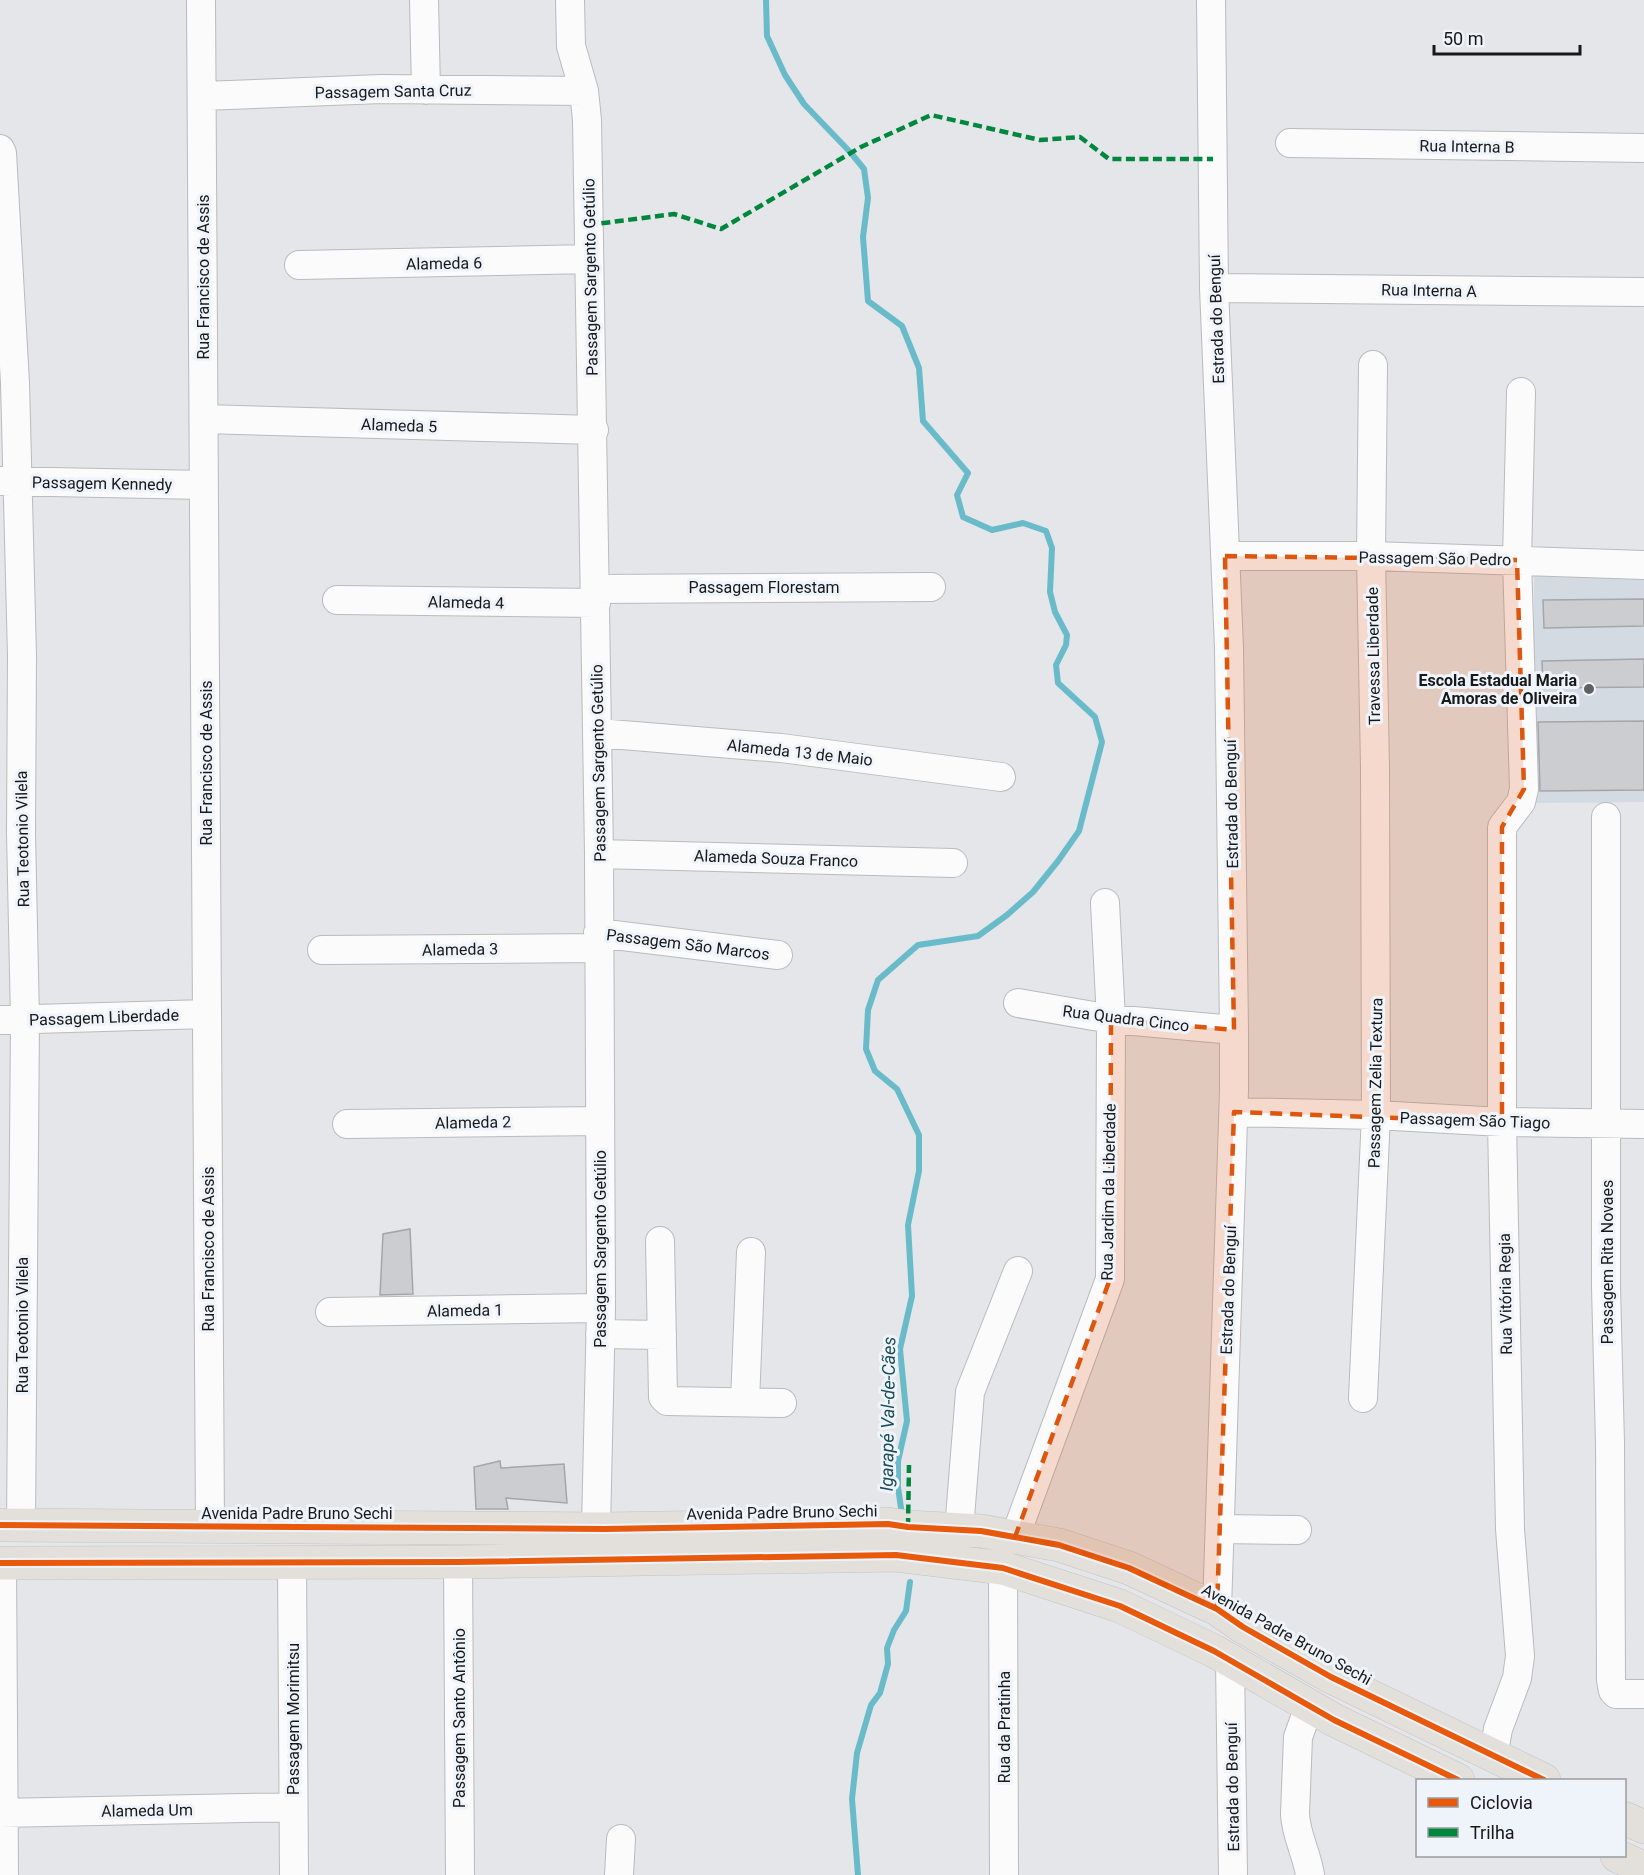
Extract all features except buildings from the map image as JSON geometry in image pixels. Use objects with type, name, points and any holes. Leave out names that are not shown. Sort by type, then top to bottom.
[{"type":"main road","name":"Avenida Padre Bruno Sechi","points":[[11,1525],[597,1528],[888,1524],[1015,1537],[1059,1545],[1128,1568],[1217,1609],[1331,1677],[1542,1779]]},
{"type":"main road","points":[[1,1563],[458,1562],[896,1555],[1003,1574],[1120,1606],[1214,1652],[1309,1707],[1456,1779]]},
{"type":"main road","points":[[1626,1819],[1644,1827]]},
{"type":"main road","points":[[1619,1857],[1644,1868]]},
{"type":"street","name":"Rua Francisco de Assis","points":[[201,0],[210,1526]]},
{"type":"street","points":[[424,0],[426,90]]},
{"type":"street","name":"Passagem Sargento Getúlio","points":[[570,0],[571,46],[584,91],[588,120],[594,430],[601,1321],[597,1528]]},
{"type":"street","name":"Estrada do Benguí","points":[[1210,0],[1214,288],[1225,556],[1234,1030],[1234,1112],[1217,1609]]},
{"type":"street","name":"Passagem Santa Cruz","points":[[202,96],[381,89],[584,91]]},
{"type":"street","name":"Rua Interna B","points":[[1290,143],[1644,148]]},
{"type":"street","name":"Rua Teotonio Vilela","points":[[1,151],[5,315],[15,383],[9,481],[12,1020],[11,1525]]},
{"type":"street","name":"Alameda 6","points":[[299,265],[589,259]]},
{"type":"street","name":"Rua Interna A","points":[[1214,288],[1644,292]]},
{"type":"street","name":"Travessa Liberdade","points":[[1373,365],[1371,556],[1375,767]]},
{"type":"street","points":[[1517,560],[1521,392]]},
{"type":"street","name":"Alameda 5","points":[[204,419],[594,430]]},
{"type":"street","name":"Passagem Kennedy","points":[[9,481],[204,485]]},
{"type":"street","name":"Passagem São Pedro","points":[[1225,556],[1371,556],[1644,564]]},
{"type":"street","name":"Rua Vitória Regia","points":[[1493,1757],[1498,1729],[1518,1678],[1520,1656],[1510,1528],[1502,1122],[1502,827],[1521,802],[1524,789],[1517,560]]},
{"type":"street","name":"Passagem Florestam","points":[[596,596],[931,587]]},
{"type":"street","name":"Alameda 4","points":[[337,600],[596,596]]},
{"type":"street","name":"Alameda 13 de Maio","points":[[598,733],[781,748],[1001,777]]},
{"type":"street","name":"Passagem Zelia Textura","points":[[1363,1398],[1376,1115],[1375,767]]},
{"type":"street","name":"Passagem Rita Novaes","points":[[1605,818],[1606,1287],[1610,1455],[1611,1680],[1613,1691],[1616,1694],[1636,1694]]},
{"type":"street","name":"Alameda Souza Franco","points":[[599,854],[953,863]]},
{"type":"street","name":"Rua Jardim da Liberdade","points":[[1015,1537],[1110,1279],[1111,1018],[1105,903]]},
{"type":"street","name":"Alameda 3","points":[[322,951],[598,940]]},
{"type":"street","name":"Passagem São Marcos","points":[[598,940],[778,955]]},
{"type":"street","name":"Rua Quadra Cinco","points":[[1018,1003],[1111,1018],[1234,1030]]},
{"type":"street","name":"Passagem Liberdade","points":[[12,1020],[207,1014]]},
{"type":"street","name":"Passagem São Tiago","points":[[1234,1112],[1376,1115],[1502,1122],[1644,1124]]},
{"type":"street","name":"Alameda 2","points":[[347,1124],[600,1121]]},
{"type":"street","points":[[660,1240],[663,1397],[667,1401],[783,1403]]},
{"type":"street","points":[[745,1402],[751,1252]]},
{"type":"street","points":[[959,1530],[970,1392],[1018,1270]]},
{"type":"street","name":"Alameda 1","points":[[330,1312],[601,1321],[662,1335]]},
{"type":"street","points":[[1221,1529],[1297,1530]]},
{"type":"street","name":"Passagem Santo Antônio","points":[[458,1562],[464,1875]]},
{"type":"street","points":[[1,1563],[4,1875]]},
{"type":"street","name":"Passagem Morimitsu","points":[[292,1563],[294,1875]]},
{"type":"street","name":"Rua da Pratinha","points":[[1003,1574],[1004,1875]]},
{"type":"street","name":"Estrada do Benguí","points":[[1230,1662],[1233,1875]]},
{"type":"street","points":[[1309,1707],[1298,1737],[1295,1814],[1310,1875]]},
{"type":"street","name":"Alameda Um","points":[[2,1813],[293,1807]]},
{"type":"street","points":[[620,1875],[621,1839]]},
{"type":"highlighted area","points":[[1225,556],[1517,560],[1524,789],[1502,827],[1502,1122],[1234,1112],[1217,1609],[1129,1568],[1059,1545],[1015,1537],[1110,1279],[1111,1019],[1234,1030]]},
{"type":"shaded area","name":"Escola Estadual Maria Amoras de Oliveira","points":[[1534,576],[1644,576],[1644,802],[1534,803]]},
{"type":"waterway","name":"Igarapé Val-de-Cães","points":[[766,0],[767,36],[785,75],[804,104],[864,169],[868,198],[863,237],[868,301],[902,326],[919,368],[923,421],[968,473],[957,495],[963,517],[992,530],[1023,523],[1046,531],[1052,548],[1050,592],[1055,612],[1067,635],[1066,645],[1056,665],[1058,683],[1095,717],[1102,742],[1079,831],[1033,892],[978,936],[918,945],[878,980],[868,1010],[866,1049],[875,1071],[897,1089],[919,1135],[919,1171],[908,1225],[912,1296],[900,1349],[907,1421],[898,1461],[898,1487],[902,1515]]},
{"type":"waterway","name":"Igarapé Val-de-Cães","points":[[858,1875],[852,1799],[857,1753],[871,1705],[880,1693],[888,1664],[887,1648],[894,1630],[906,1611],[910,1582]]},
{"type":"marked path","points":[[588,225],[674,214],[721,229],[861,147],[931,115],[1040,140],[1080,137],[1109,159],[1213,159]]},
{"type":"marked path","points":[[908,1527],[909,1465]]},
{"type":"cycle path","points":[[0,1525],[605,1529],[888,1524],[981,1531],[1059,1545],[1129,1568],[1217,1609],[1243,1627],[1331,1677],[1542,1779]]},
{"type":"cycle path","points":[[0,1563],[458,1562],[896,1555],[1003,1568],[1120,1606],[1214,1651],[1334,1720],[1456,1779]]},
{"type":"place","name":"Escola Estadual Maria Amoras de Oliveira","points":[[1589,689]]}]
